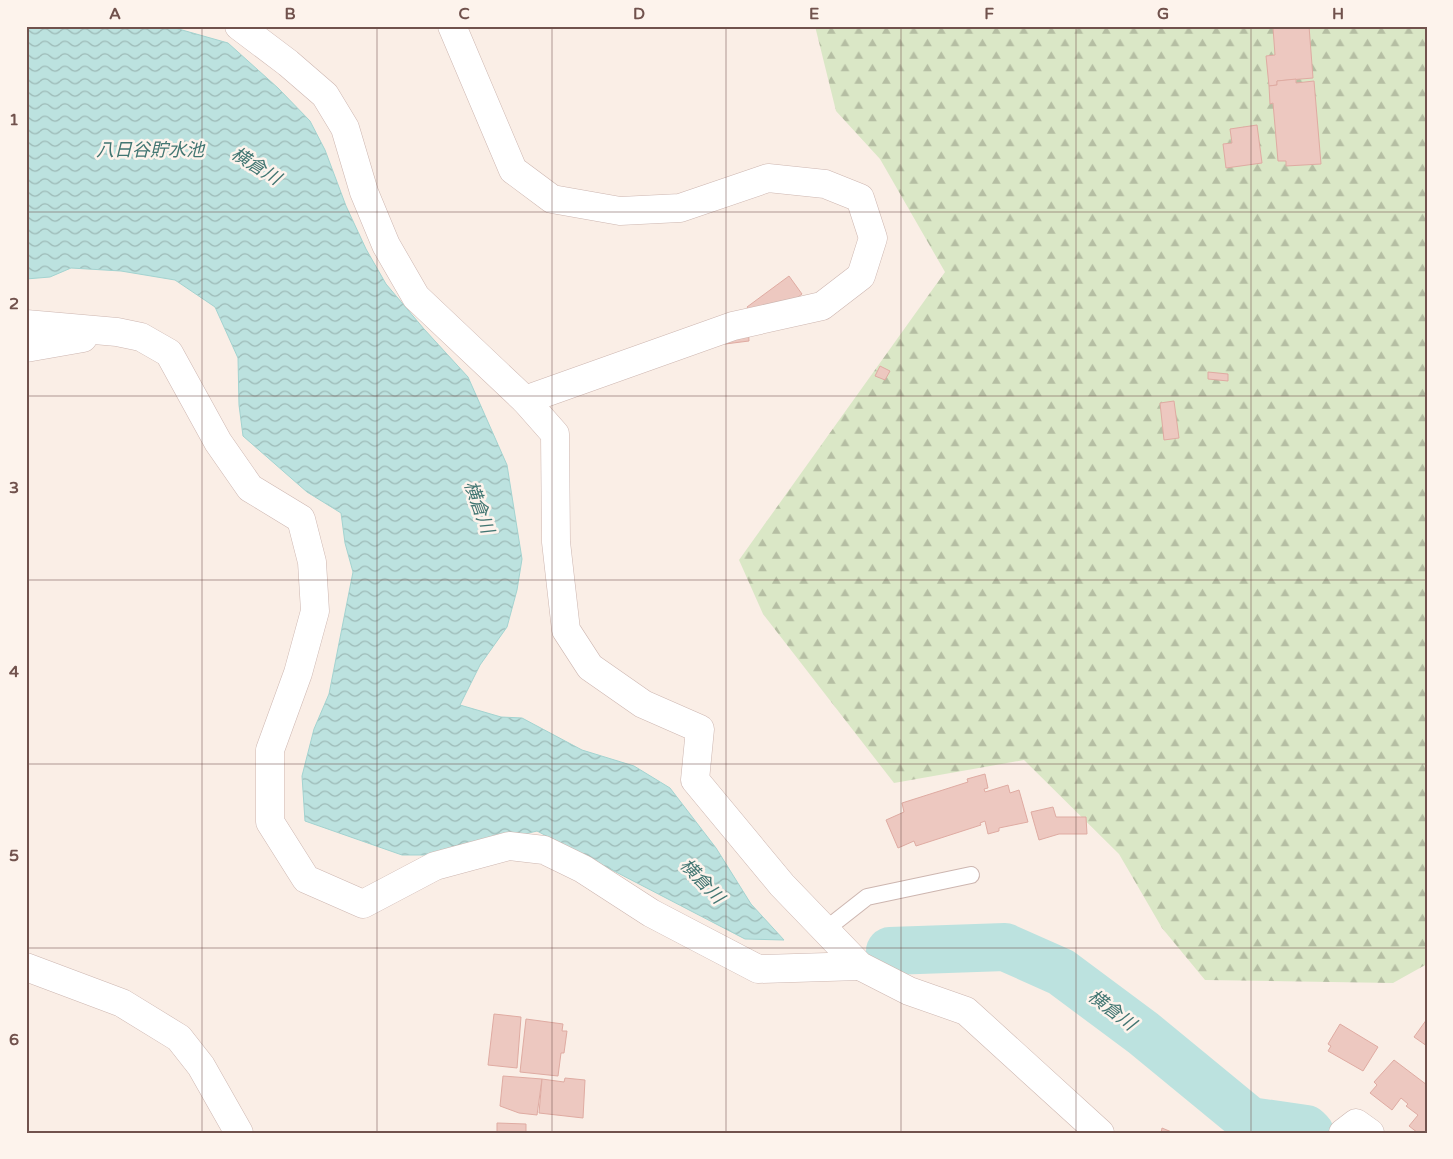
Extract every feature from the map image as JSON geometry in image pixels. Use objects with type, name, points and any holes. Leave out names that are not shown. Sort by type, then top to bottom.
[{"type":"street","points":[[239,26],[288,63],[324,95],[345,128],[364,192],[386,245],[416,297],[524,400],[554,434],[556,542],[566,630],[590,667],[643,704],[700,729],[695,780],[782,885],[860,966],[909,991],[966,1011],[1100,1133]]},
{"type":"street","points":[[452,26],[512,170],[552,199],[620,211],[680,208],[768,178],[825,184],[860,198],[873,238],[860,276],[822,306],[733,326],[524,400]]},
{"type":"street","points":[[26,324],[117,332],[141,337],[169,353],[218,442],[250,488],[301,519],[312,562],[315,611],[298,673],[270,750],[270,822],[306,879],[363,904],[435,866],[509,846],[544,850],[583,869],[651,913],[758,969],[860,966]]},
{"type":"street","points":[[26,348],[117,332]]},
{"type":"street","points":[[26,967],[122,1003],[179,1038],[201,1066],[239,1133]]},
{"type":"street","points":[[1343,1133],[1356,1123],[1370,1133]]},
{"type":"lane","points":[[825,930],[867,897],[971,875]]},
{"type":"green space","points":[[815,26],[1427,26],[1427,964],[1393,983],[1205,980],[1162,928],[1119,854],[1024,760],[894,783],[763,614],[739,560],[945,272],[880,159],[836,111]]},
{"type":"water","name":"八日谷貯水池","points":[[168,26],[228,43],[278,88],[310,121],[325,150],[346,206],[366,249],[386,284],[468,377],[507,465],[522,559],[517,590],[507,627],[480,665],[460,705],[501,717],[522,718],[582,750],[634,766],[670,788],[716,848],[751,904],[784,940],[745,939],[537,831],[438,855],[402,855],[305,821],[302,776],[314,729],[329,694],[353,572],[345,543],[341,513],[307,492],[243,436],[239,405],[238,358],[215,307],[175,280],[121,271],[71,268],[50,277],[26,279],[26,27]]},
{"type":"building","points":[[1309,26],[1313,78],[1277,81],[1277,85],[1269,86],[1266,56],[1275,55],[1273,28]]},
{"type":"building","points":[[1296,79],[1296,83],[1314,81],[1321,164],[1286,166],[1286,161],[1278,161],[1273,103],[1270,104],[1269,86],[1277,85],[1277,81]]},
{"type":"building","points":[[1257,125],[1262,163],[1226,168],[1223,144],[1232,143],[1230,129]]},
{"type":"building","points":[[789,276],[802,294],[760,326],[747,307]]},
{"type":"building","points":[[748,325],[749,341],[725,344],[724,327]]},
{"type":"building","points":[[880,366],[890,371],[885,380],[875,376]]},
{"type":"building","points":[[1208,372],[1228,374],[1228,381],[1208,379]]},
{"type":"building","points":[[1174,401],[1179,438],[1164,440],[1160,403]]},
{"type":"building","points":[[985,774],[988,788],[984,789],[985,792],[1008,785],[1010,793],[1019,790],[1028,822],[999,828],[999,831],[988,834],[985,821],[980,823],[981,825],[916,846],[914,841],[898,848],[886,820],[904,812],[902,803],[968,782],[967,779]]},
{"type":"building","points":[[1053,807],[1056,817],[1086,817],[1087,834],[1059,834],[1039,840],[1031,812]]},
{"type":"building","points":[[494,1014],[521,1017],[517,1068],[488,1065]]},
{"type":"building","points":[[526,1019],[563,1024],[562,1031],[567,1031],[564,1053],[561,1053],[558,1076],[520,1072]]},
{"type":"building","points":[[1427,1019],[1427,1046],[1414,1037]]},
{"type":"building","points":[[1340,1024],[1378,1047],[1363,1071],[1328,1051],[1331,1046],[1328,1044]]},
{"type":"building","points":[[1394,1060],[1427,1085],[1427,1133],[1418,1133],[1409,1126],[1418,1115],[1406,1106],[1408,1104],[1401,1098],[1392,1110],[1370,1093],[1377,1085],[1374,1082]]},
{"type":"building","points":[[503,1076],[542,1079],[537,1115],[519,1113],[500,1106]]},
{"type":"building","points":[[565,1078],[585,1080],[583,1118],[539,1113],[542,1079],[564,1082]]},
{"type":"building","points":[[497,1123],[526,1124],[526,1133],[497,1133]]},
{"type":"building","points":[[1162,1128],[1174,1133],[1161,1133]]},
{"type":"waterway","name":"横倉川","points":[[890,951],[1005,947],[1061,972],[1143,1033],[1250,1121],[1306,1129],[1310,1133]]}]
